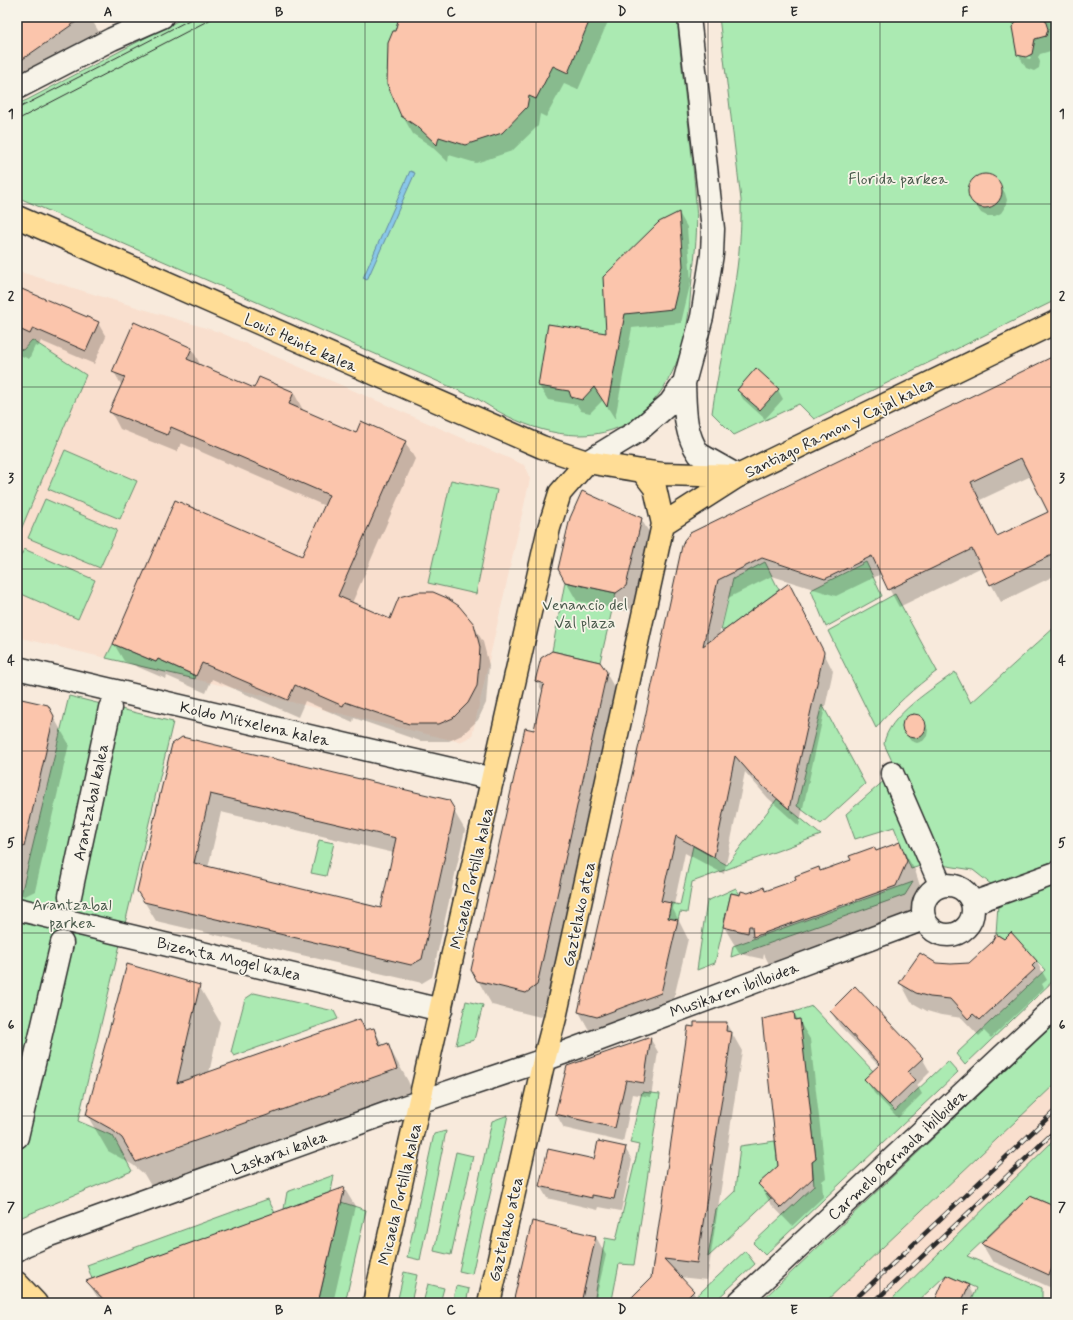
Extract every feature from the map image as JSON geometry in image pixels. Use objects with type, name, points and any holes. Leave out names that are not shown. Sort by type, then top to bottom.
[{"type":"main road","name":"Louis Heintz kalea","points":[[17,218],[462,413],[542,447],[586,462]]},
{"type":"main road","name":"Santiago Ramon y Cajal kalea","points":[[586,462],[663,474],[738,476],[1056,322]]},
{"type":"main road","name":"Micaela Portilla kalea","points":[[374,1303],[554,507],[560,493],[586,462]]},
{"type":"main road","name":"Gaztelako atea","points":[[488,1303],[556,1010],[663,524],[655,488],[642,471]]},
{"type":"main road","points":[[663,524],[738,476]]},
{"type":"main road","points":[[17,1283],[36,1303]]},
{"type":"street","points":[[17,88],[112,38],[162,17]]},
{"type":"street","points":[[689,17],[713,228],[712,254],[702,317],[684,383],[685,418],[691,439],[699,454],[738,476]]},
{"type":"street","points":[[586,462],[638,431],[670,403],[684,383]]},
{"type":"street","name":"Koldo Mitxelena kalea","points":[[17,668],[493,780]]},
{"type":"street","name":"Arantzabal kalea","points":[[70,896],[110,708]]},
{"type":"street","points":[[892,773],[941,886]]},
{"type":"street","points":[[973,903],[1056,873]]},
{"type":"street","points":[[941,886],[958,886],[967,893],[973,903],[973,913],[970,922],[964,930],[956,934],[946,936],[937,933],[929,927],[924,919],[923,907],[927,896],[935,888],[941,886]]},
{"type":"street","name":"Bizenta Mogel kalea","points":[[17,909],[441,1010]]},
{"type":"street","name":"Musikaren ibilbidea","points":[[544,1060],[924,919]]},
{"type":"street","points":[[17,1137],[62,942]]},
{"type":"street","name":"Carmelo Bernaola ibilbidea","points":[[738,1303],[1056,1006]]},
{"type":"street","name":"Laskarai kalea","points":[[17,1250],[44,1237],[420,1102],[544,1060]]},
{"type":"shaded area","points":[[17,271],[219,332],[524,465],[530,479],[472,736],[460,742],[17,637]]},
{"type":"shaded area","points":[[1056,1083],[1056,1138],[904,1288],[888,1303],[824,1303]]},
{"type":"green space","points":[[185,17],[677,17],[697,213],[696,242],[689,313],[684,340],[672,373],[653,402],[641,414],[612,430],[595,434],[577,435],[542,430],[508,416],[478,399],[17,197],[17,104]]},
{"type":"green space","name":"Florida parkea","points":[[719,17],[1056,17],[1056,300],[814,419],[799,404],[734,435],[712,413],[731,307],[739,254],[741,227],[741,200]]},
{"type":"green space","points":[[32,340],[86,375],[17,539],[17,348],[23,350]]},
{"type":"green space","points":[[65,450],[137,481],[120,519],[48,489]]},
{"type":"green space","points":[[451,480],[497,490],[476,594],[428,583]]},
{"type":"green space","points":[[45,499],[117,530],[100,568],[28,538]]},
{"type":"green space","points":[[24,549],[95,580],[78,619],[17,592],[17,564]]},
{"type":"green space","points":[[765,562],[779,590],[725,630],[721,630],[733,579]]},
{"type":"green space","points":[[866,562],[882,596],[826,627],[811,590]]},
{"type":"green space","name":"Venancio del Val plaza","points":[[565,582],[616,593],[600,662],[552,651]]},
{"type":"green space","points":[[895,594],[937,671],[920,684],[890,712],[876,728],[828,631]]},
{"type":"green space","points":[[1056,626],[1056,860],[992,885],[973,870],[941,865],[884,744],[893,723],[902,713],[924,694],[955,672],[971,703]]},
{"type":"green space","points":[[113,644],[156,662],[158,659],[196,676],[195,679],[106,658]]},
{"type":"green space","name":"Arantzabal parkea","points":[[69,696],[173,722],[78,1121],[113,1136],[132,1171],[17,1219],[17,911]]},
{"type":"green space","points":[[822,704],[865,784],[821,824],[797,806]]},
{"type":"green space","points":[[886,779],[920,866],[911,869],[894,827],[855,839],[846,814]]},
{"type":"green space","points":[[777,799],[821,835],[692,882],[687,913],[680,912],[678,920],[668,918],[671,903],[680,905],[693,846],[727,865]]},
{"type":"green space","points":[[319,840],[334,843],[326,876],[311,873]]},
{"type":"green space","points":[[913,882],[905,895],[731,957],[733,946]]},
{"type":"green space","points":[[1056,883],[1056,978],[965,1065],[956,1054],[1045,970],[1011,933],[1004,939],[996,934],[998,905]]},
{"type":"green space","points":[[736,888],[740,895],[731,893],[715,963],[697,970],[707,901]]},
{"type":"green space","points":[[254,993],[334,1011],[338,1019],[234,1056],[231,1052],[245,999]]},
{"type":"green space","points":[[466,1001],[483,1005],[474,1040],[456,1045]]},
{"type":"green space","points":[[812,1006],[873,1071],[889,1105],[895,1111],[948,1061],[958,1072],[765,1255],[753,1243],[814,1186],[812,1162],[816,1159],[799,1019],[795,1020],[794,1012]]},
{"type":"green space","points":[[1056,1022],[1056,1083],[824,1303],[759,1303]]},
{"type":"green space","points":[[642,1092],[660,1094],[634,1265],[619,1264],[612,1300],[614,1303],[594,1303],[605,1238],[616,1240],[639,1145],[630,1143]]},
{"type":"green space","points":[[508,1115],[472,1274],[459,1271],[492,1121]]},
{"type":"green space","points":[[446,1131],[420,1260],[407,1257],[434,1134]]},
{"type":"green space","points":[[1056,1138],[1056,1207],[1030,1196],[967,1256],[1042,1288],[1042,1303],[970,1303],[976,1288],[946,1275],[916,1303],[888,1303]]},
{"type":"green space","points":[[775,1141],[778,1166],[759,1184],[771,1198],[708,1257],[716,1209],[735,1191],[740,1146]]},
{"type":"green space","points":[[456,1152],[473,1156],[451,1255],[434,1251]]},
{"type":"green space","points":[[334,1175],[331,1192],[284,1209],[287,1192]]},
{"type":"green space","points":[[268,1199],[275,1213],[92,1279],[87,1265]]},
{"type":"green space","points":[[341,1202],[366,1210],[345,1303],[318,1303]]},
{"type":"green space","points":[[745,1251],[755,1264],[713,1303],[689,1303]]},
{"type":"green space","points":[[404,1272],[417,1275],[411,1303],[397,1303]]},
{"type":"green space","points":[[428,1284],[444,1288],[440,1303],[423,1303]]},
{"type":"green space","points":[[456,1286],[469,1289],[466,1303],[452,1303]]},
{"type":"water","points":[[410,171],[415,173],[367,280],[363,278]]},
{"type":"building","points":[[17,17],[83,17],[17,63]]},
{"type":"building","points":[[399,17],[591,17],[568,73],[553,66],[536,99],[529,96],[527,107],[502,133],[465,145],[439,137],[437,145],[419,128],[401,116],[387,84],[388,43],[393,31],[395,31]]},
{"type":"building","points":[[1022,17],[1044,17],[1048,29],[1046,36],[1035,39],[1032,54],[1026,57],[1017,55],[1012,27]]},
{"type":"building","points":[[985,174],[997,179],[1002,191],[997,203],[985,208],[973,203],[968,191],[973,179]]},
{"type":"building","points":[[679,212],[683,266],[673,309],[625,314],[607,407],[594,387],[582,400],[571,397],[569,391],[538,386],[548,324],[606,333],[603,277],[659,222]]},
{"type":"building","points":[[17,287],[99,322],[86,351],[33,328],[30,334],[17,328]]},
{"type":"building","points":[[134,322],[192,348],[187,359],[254,388],[259,377],[294,392],[289,404],[356,433],[361,421],[406,441],[338,596],[390,619],[399,597],[418,592],[433,592],[447,598],[459,606],[474,624],[480,647],[477,686],[468,703],[453,718],[439,724],[409,724],[345,702],[343,706],[295,685],[288,700],[202,663],[196,676],[158,659],[156,662],[113,644],[175,500],[302,556],[329,495],[171,427],[167,435],[109,412],[125,377],[112,372]]},
{"type":"building","points":[[1056,355],[1056,553],[990,585],[972,549],[888,590],[872,556],[825,579],[762,558],[718,580],[703,646],[789,583],[824,652],[789,809],[756,780],[735,756],[714,857],[676,836],[661,901],[671,903],[668,918],[678,920],[661,993],[597,1017],[578,1012],[643,727],[682,546],[690,533]],"holes":[[[1021,458],[1048,512],[997,536],[971,482]]]},
{"type":"building","points":[[756,368],[779,389],[760,410],[737,390]]},
{"type":"building","points":[[582,491],[642,518],[626,586],[616,593],[565,582],[558,569],[570,518]]},
{"type":"building","points":[[552,651],[600,662],[607,672],[537,985],[526,993],[477,981],[471,970],[525,728],[534,730],[544,684],[535,681],[541,658]]},
{"type":"building","points":[[17,698],[48,705],[54,716],[24,847],[17,846]]},
{"type":"building","points":[[914,714],[919,715],[925,721],[925,731],[919,737],[914,738],[909,737],[903,731],[902,726],[903,721],[909,715]]},
{"type":"building","points":[[182,737],[449,800],[455,810],[422,959],[411,965],[144,902],[137,891],[172,744]],"holes":[[[210,794],[396,838],[381,908],[194,863]]]},
{"type":"building","points":[[900,842],[907,861],[896,886],[753,937],[752,926],[749,926],[748,933],[723,927],[731,893],[740,895],[741,891],[748,893],[764,887],[765,891],[796,880],[795,876],[819,867],[820,871],[851,860],[849,856],[874,847],[876,851]]},
{"type":"building","points":[[1011,932],[1037,961],[1032,966],[1035,969],[980,1020],[973,1014],[968,1019],[950,999],[930,997],[916,993],[899,983],[920,953],[936,963],[969,963],[991,943],[996,934],[1004,939]]},
{"type":"building","points":[[127,964],[200,985],[177,1083],[360,1019],[365,1030],[374,1028],[380,1046],[388,1043],[397,1069],[136,1162],[122,1138],[111,1129],[86,1115]]},
{"type":"building","points":[[855,986],[923,1058],[908,1072],[915,1080],[889,1105],[864,1079],[880,1064],[830,1011]]},
{"type":"building","points":[[794,1012],[795,1020],[800,1019],[816,1159],[812,1162],[813,1178],[781,1208],[758,1184],[778,1166],[762,1019]]},
{"type":"building","points":[[694,1022],[727,1022],[726,1031],[732,1032],[697,1263],[664,1259],[694,1291],[682,1303],[626,1303],[651,1278],[688,1026],[694,1027]]},
{"type":"building","points":[[651,1037],[644,1083],[626,1080],[615,1128],[555,1114],[567,1066]]},
{"type":"building","points":[[598,1141],[626,1147],[614,1199],[592,1195],[592,1198],[539,1186],[548,1149],[594,1159]]},
{"type":"building","points":[[345,1187],[318,1303],[107,1303],[86,1281]]},
{"type":"building","points":[[1030,1196],[1056,1207],[1056,1260],[1049,1275],[981,1244]]},
{"type":"building","points":[[532,1221],[596,1236],[581,1303],[513,1303]]},
{"type":"building","points":[[946,1275],[969,1285],[961,1303],[934,1303]]},
{"type":"tram line","points":[[17,109],[195,17]]},
{"type":"tram line","points":[[17,120],[215,17]]},
{"type":"railway","points":[[851,1303],[1056,1110]]},
{"type":"railway","points":[[873,1303],[1056,1130]]}]
